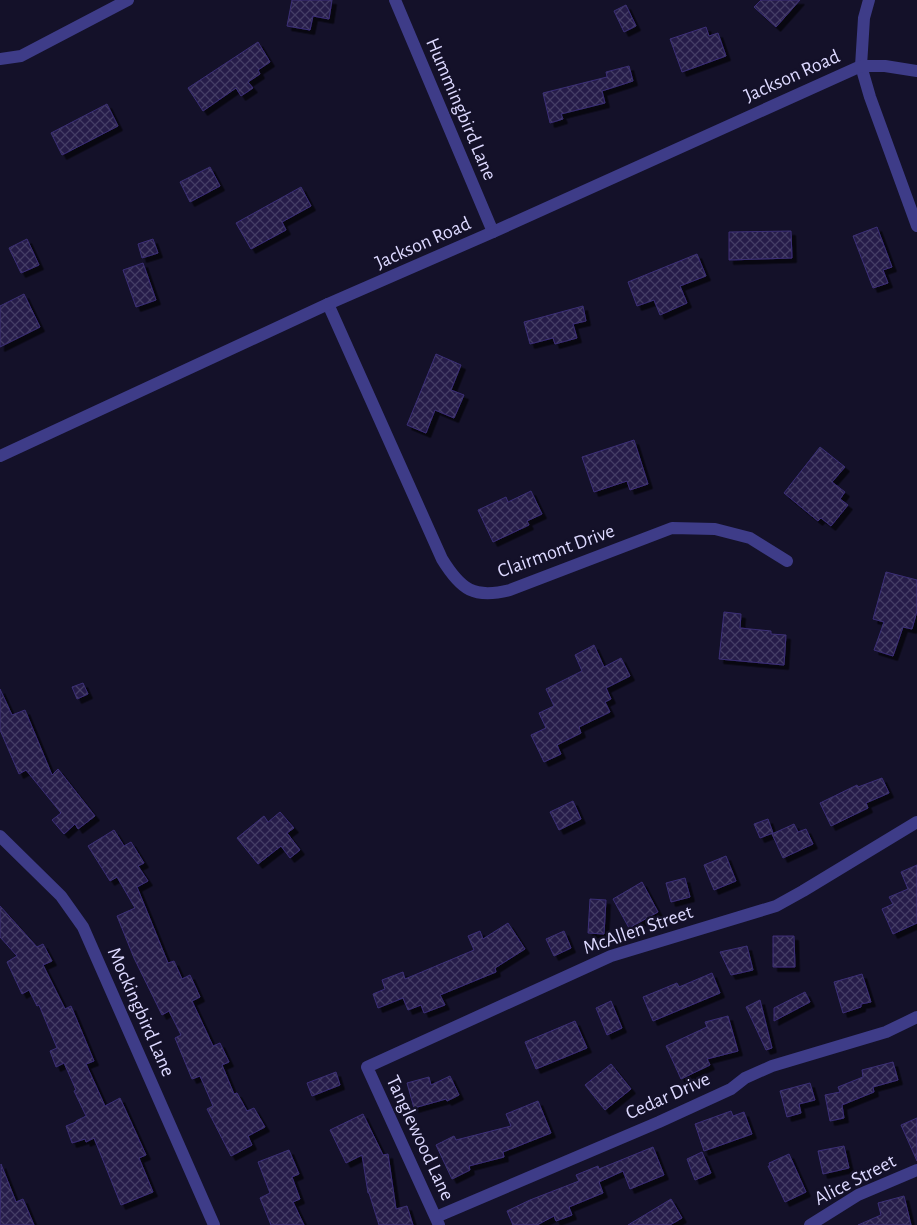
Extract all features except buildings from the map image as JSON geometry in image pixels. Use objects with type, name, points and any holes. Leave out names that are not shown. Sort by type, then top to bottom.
[{"type":"street","points":[[0,59],[21,56],[128,0]]},
{"type":"street","name":"Hummingbird Lane","points":[[395,0],[493,232]]},
{"type":"street","points":[[869,0],[864,18],[861,66],[870,98],[917,226]]},
{"type":"street","points":[[861,66],[885,66],[917,71]]},
{"type":"street","name":"Jackson Road","points":[[0,456],[328,304],[493,232],[861,66]]},
{"type":"street","name":"Clairmont Drive","points":[[328,304],[442,559],[453,576],[467,589],[487,594],[510,590],[672,528],[715,529],[750,538],[787,561]]},
{"type":"street","name":"McAllen Street","points":[[367,1067],[610,956],[776,906],[803,892],[917,822]]},
{"type":"street","name":"Mockingbird Lane","points":[[0,836],[61,896],[83,927],[214,1225]]},
{"type":"street","name":"Cedar Drive","points":[[438,1221],[731,1089],[745,1078],[772,1066],[886,1032],[917,1017]]},
{"type":"street","name":"Tanglewood Lane","points":[[367,1067],[438,1221]]},
{"type":"street","name":"Alice Street","points":[[810,1225],[858,1195],[917,1170]]}]
